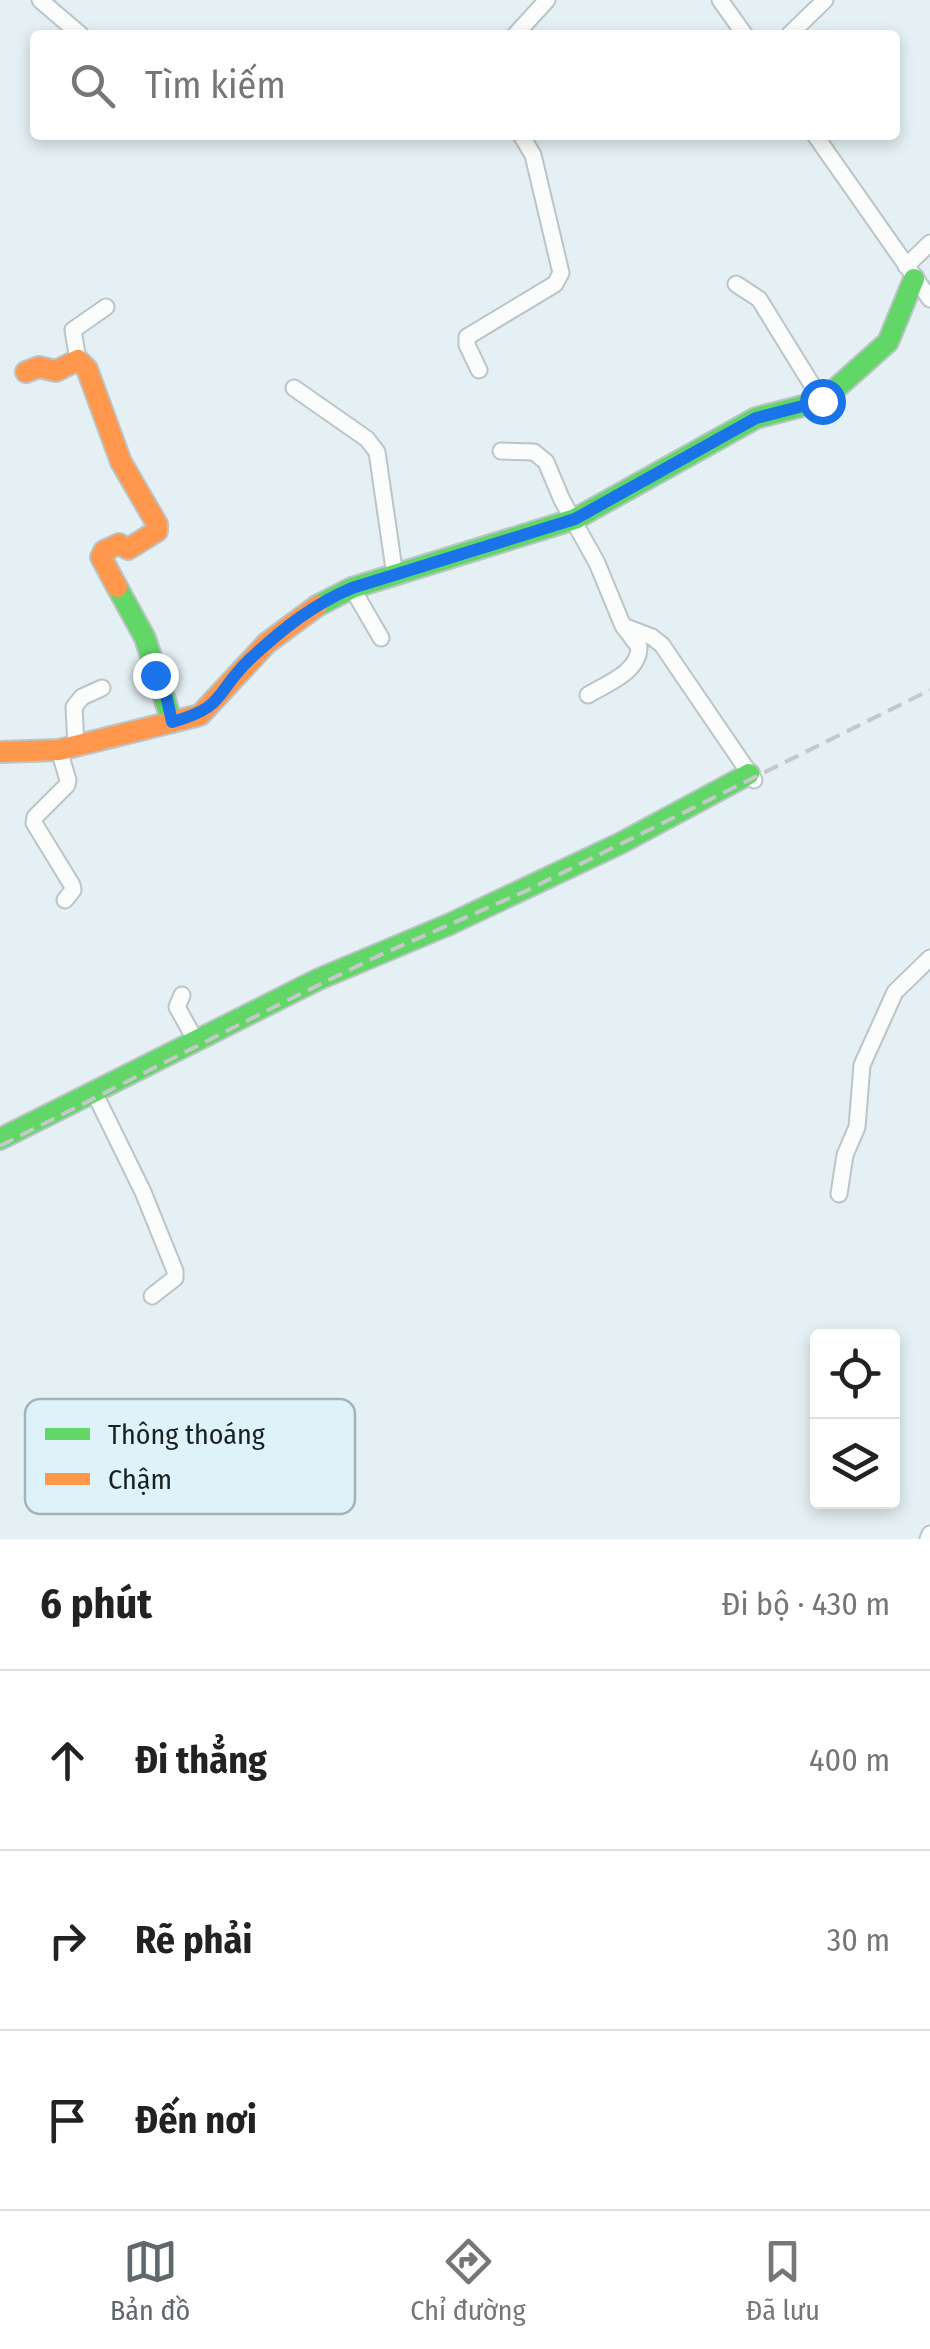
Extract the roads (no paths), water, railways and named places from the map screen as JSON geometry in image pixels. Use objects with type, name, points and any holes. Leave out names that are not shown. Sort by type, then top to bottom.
[{"type":"street","points":[[40,0],[75,30]]},
{"type":"street","points":[[520,30],[547,0]]},
{"type":"street","points":[[720,0],[741,30]]},
{"type":"street","points":[[794,30],[825,0]]},
{"type":"street","points":[[479,370],[466,341],[472,333],[549,288],[561,273],[533,155],[525,140]]},
{"type":"street","points":[[818,140],[930,299]]},
{"type":"street","points":[[0,752],[68,748],[200,714],[214,705],[245,664],[286,625],[328,598],[575,519],[756,418],[822,401],[888,342],[910,272],[930,243]]},
{"type":"street","points":[[736,284],[759,299],[822,401]]},
{"type":"street","points":[[106,307],[72,330],[78,360],[94,381],[121,462],[157,524],[157,531],[128,549],[119,544],[104,551],[102,557],[146,638],[150,662],[167,699],[172,722]]},
{"type":"street","points":[[26,372],[38,367],[56,371],[78,360]]},
{"type":"street","points":[[294,388],[367,439],[378,452],[395,576]]},
{"type":"street","points":[[501,451],[539,454],[546,462],[623,626],[640,648],[634,667],[588,695]]},
{"type":"street","points":[[352,588],[381,638]]},
{"type":"street","points":[[0,1140],[319,979],[434,932],[752,777],[662,646],[652,637],[623,626]]},
{"type":"street","points":[[65,900],[72,886],[34,823],[35,817],[66,786],[74,707],[82,697],[102,688]]},
{"type":"street","points":[[838,1194],[845,1155],[857,1127],[862,1065],[894,992],[930,958]]},
{"type":"street","points":[[182,996],[177,1007],[196,1041]]},
{"type":"street","points":[[94,1092],[175,1271],[170,1283],[152,1296]]},
{"type":"railway","points":[[0,1146],[282,1003],[528,890],[930,690]]}]
